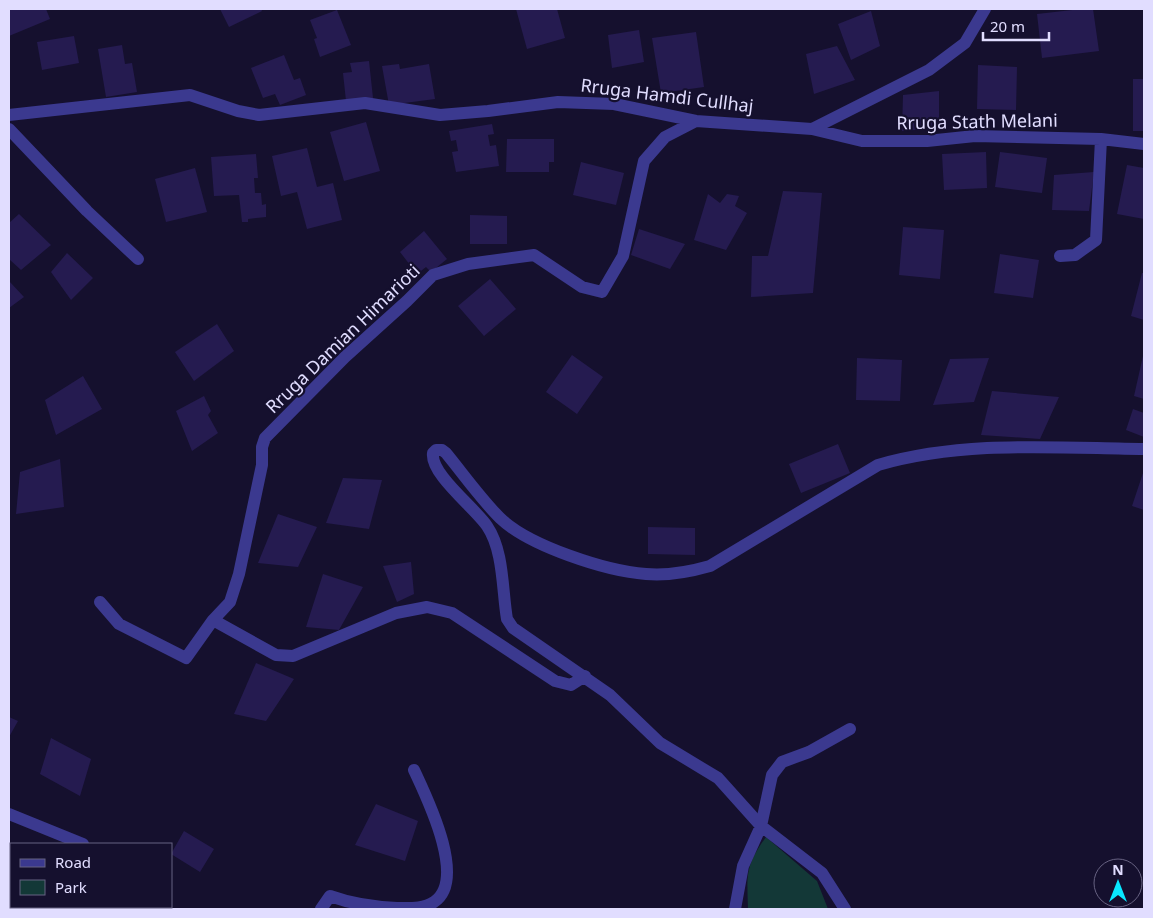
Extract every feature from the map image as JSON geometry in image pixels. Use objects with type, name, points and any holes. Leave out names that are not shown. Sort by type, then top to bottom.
[{"type":"street","points":[[812,129],[929,70],[965,43],[985,9]]},
{"type":"street","name":"Rruga Hamdi Cullhaj","points":[[9,115],[190,95],[238,111],[260,115],[365,103],[440,115],[488,112],[558,102],[614,104],[696,121],[812,129]]},
{"type":"street","name":"Rruga Damian Himarioti","points":[[100,602],[119,624],[186,658],[213,620],[230,602],[239,574],[262,465],[262,447],[265,438],[345,357],[433,275],[468,264],[534,254],[582,287],[602,292],[623,256],[644,160],[666,137],[696,121]]},
{"type":"street","points":[[9,129],[86,211],[138,258]]},
{"type":"street","name":"Rruga Stath Melani","points":[[812,129],[862,141],[928,141],[975,136],[1101,138],[1144,144]]},
{"type":"street","points":[[1060,256],[1075,255],[1096,240],[1101,138]]},
{"type":"street","points":[[845,909],[822,873],[761,826],[718,778],[660,742],[610,695],[514,628],[507,619],[496,546],[487,526],[437,468],[432,458],[436,450],[442,450],[446,453],[501,519],[530,539],[621,571],[647,574],[686,573],[710,566],[878,464],[904,457],[966,448],[1144,449]]},
{"type":"street","points":[[213,620],[276,655],[293,656],[396,613],[427,607],[452,613],[555,682],[571,685],[585,676]]},
{"type":"street","points":[[735,909],[743,866],[761,826],[772,775],[782,762],[809,752],[850,729]]},
{"type":"street","points":[[320,909],[330,896],[348,902],[378,907],[415,908],[434,902],[444,892],[447,865],[441,838],[436,819],[414,770]]},
{"type":"street","points":[[9,814],[81,843]]},
{"type":"green space","points":[[766,837],[817,881],[828,909],[748,909],[747,887],[749,871],[754,856]]},
{"type":"building","points":[[9,9],[46,9],[50,19],[9,36]]},
{"type":"building","points":[[220,9],[261,9],[262,11],[229,27]]},
{"type":"building","points":[[516,9],[557,9],[565,38],[527,49]]},
{"type":"building","points":[[1093,9],[1099,51],[1042,58],[1037,14]]},
{"type":"building","points":[[337,10],[351,45],[320,57],[314,39],[317,38],[310,20]]},
{"type":"building","points":[[871,11],[880,46],[851,60],[838,24]]},
{"type":"building","points":[[639,30],[644,62],[612,68],[608,35]]},
{"type":"building","points":[[696,32],[704,87],[661,93],[652,38]]},
{"type":"building","points":[[74,36],[79,63],[42,70],[37,42]]},
{"type":"building","points":[[122,45],[125,64],[132,63],[137,92],[106,97],[98,49]]},
{"type":"building","points":[[837,46],[855,80],[814,94],[806,54]]},
{"type":"building","points":[[284,55],[294,80],[300,78],[306,95],[280,105],[275,94],[263,98],[251,68]]},
{"type":"building","points":[[369,61],[373,98],[346,101],[343,73],[352,72],[350,63]]},
{"type":"building","points":[[399,64],[400,69],[429,64],[435,99],[389,105],[382,66]]},
{"type":"building","points":[[978,65],[1017,67],[1016,110],[977,109]]},
{"type":"building","points":[[1133,79],[1144,79],[1144,131],[1133,131]]},
{"type":"building","points":[[939,91],[939,128],[902,131],[903,95]]},
{"type":"building","points":[[366,122],[380,171],[344,181],[330,132]]},
{"type":"building","points":[[492,124],[494,134],[488,135],[490,146],[496,145],[499,166],[456,172],[452,152],[458,151],[456,140],[451,141],[449,131]]},
{"type":"building","points":[[507,139],[554,139],[554,162],[549,162],[549,172],[506,172]]},
{"type":"building","points":[[307,148],[317,187],[333,183],[342,220],[307,229],[297,192],[281,196],[272,156]]},
{"type":"building","points":[[986,152],[987,188],[944,190],[942,154]]},
{"type":"building","points":[[1000,152],[1047,158],[1042,193],[995,187]]},
{"type":"building","points":[[256,154],[258,178],[254,178],[255,193],[261,193],[262,205],[266,204],[266,217],[248,219],[248,222],[242,222],[239,195],[214,196],[211,157]]},
{"type":"building","points":[[581,162],[624,173],[616,205],[573,195]]},
{"type":"building","points":[[1127,165],[1144,168],[1144,219],[1117,214]]},
{"type":"building","points":[[195,168],[207,212],[166,222],[155,179]]},
{"type":"building","points":[[1094,172],[1089,211],[1052,210],[1054,175]]},
{"type":"building","points":[[783,191],[822,193],[813,293],[751,297],[752,256],[768,256]]},
{"type":"building","points":[[708,194],[720,203],[727,194],[739,196],[735,206],[747,213],[726,250],[694,240]]},
{"type":"building","points":[[19,214],[51,245],[21,270],[9,259],[9,223]]},
{"type":"building","points":[[470,215],[507,216],[507,244],[470,244]]},
{"type":"building","points":[[903,227],[944,230],[940,279],[899,275]]},
{"type":"building","points":[[639,229],[685,244],[670,269],[631,255]]},
{"type":"building","points":[[424,231],[447,259],[431,272],[426,267],[417,274],[400,252]]},
{"type":"building","points":[[67,253],[93,278],[71,300],[51,272]]},
{"type":"building","points":[[1000,254],[1039,260],[1033,298],[994,293]]},
{"type":"building","points":[[1142,273],[1144,273],[1144,320],[1131,316]]},
{"type":"building","points":[[490,279],[516,309],[484,336],[458,306]]},
{"type":"building","points":[[9,281],[24,297],[9,308]]},
{"type":"building","points":[[217,324],[234,351],[194,381],[175,352]]},
{"type":"building","points":[[572,355],[603,377],[577,414],[546,392]]},
{"type":"building","points":[[1144,356],[1144,399],[1134,396]]},
{"type":"building","points":[[857,358],[902,360],[900,401],[856,400]]},
{"type":"building","points":[[989,358],[974,402],[933,405],[950,359]]},
{"type":"building","points":[[83,376],[102,409],[56,435],[45,400]]},
{"type":"building","points":[[992,391],[1059,397],[1040,439],[981,435]]},
{"type":"building","points":[[204,396],[211,411],[208,415],[218,433],[192,451],[176,411]]},
{"type":"building","points":[[1133,409],[1144,413],[1144,437],[1126,430]]},
{"type":"building","points":[[838,444],[850,473],[801,493],[789,464]]},
{"type":"building","points":[[60,459],[64,507],[16,514],[20,472]]},
{"type":"building","points":[[1144,470],[1144,510],[1132,506]]},
{"type":"building","points":[[343,478],[382,480],[369,529],[326,523]]},
{"type":"building","points":[[278,514],[317,527],[298,567],[258,563]]},
{"type":"building","points":[[648,527],[695,528],[695,555],[648,554]]},
{"type":"building","points":[[411,562],[414,594],[397,602],[383,566]]},
{"type":"building","points":[[323,574],[363,587],[339,630],[306,627]]},
{"type":"building","points":[[256,663],[294,679],[266,721],[234,714]]},
{"type":"building","points":[[9,717],[18,721],[9,737]]},
{"type":"building","points":[[51,738],[91,759],[80,796],[40,774]]},
{"type":"building","points":[[376,804],[418,821],[405,861],[355,845]]},
{"type":"building","points":[[184,831],[214,849],[200,872],[172,855]]},
{"type":"building","points":[[29,908],[56,908],[55,909]]}]
